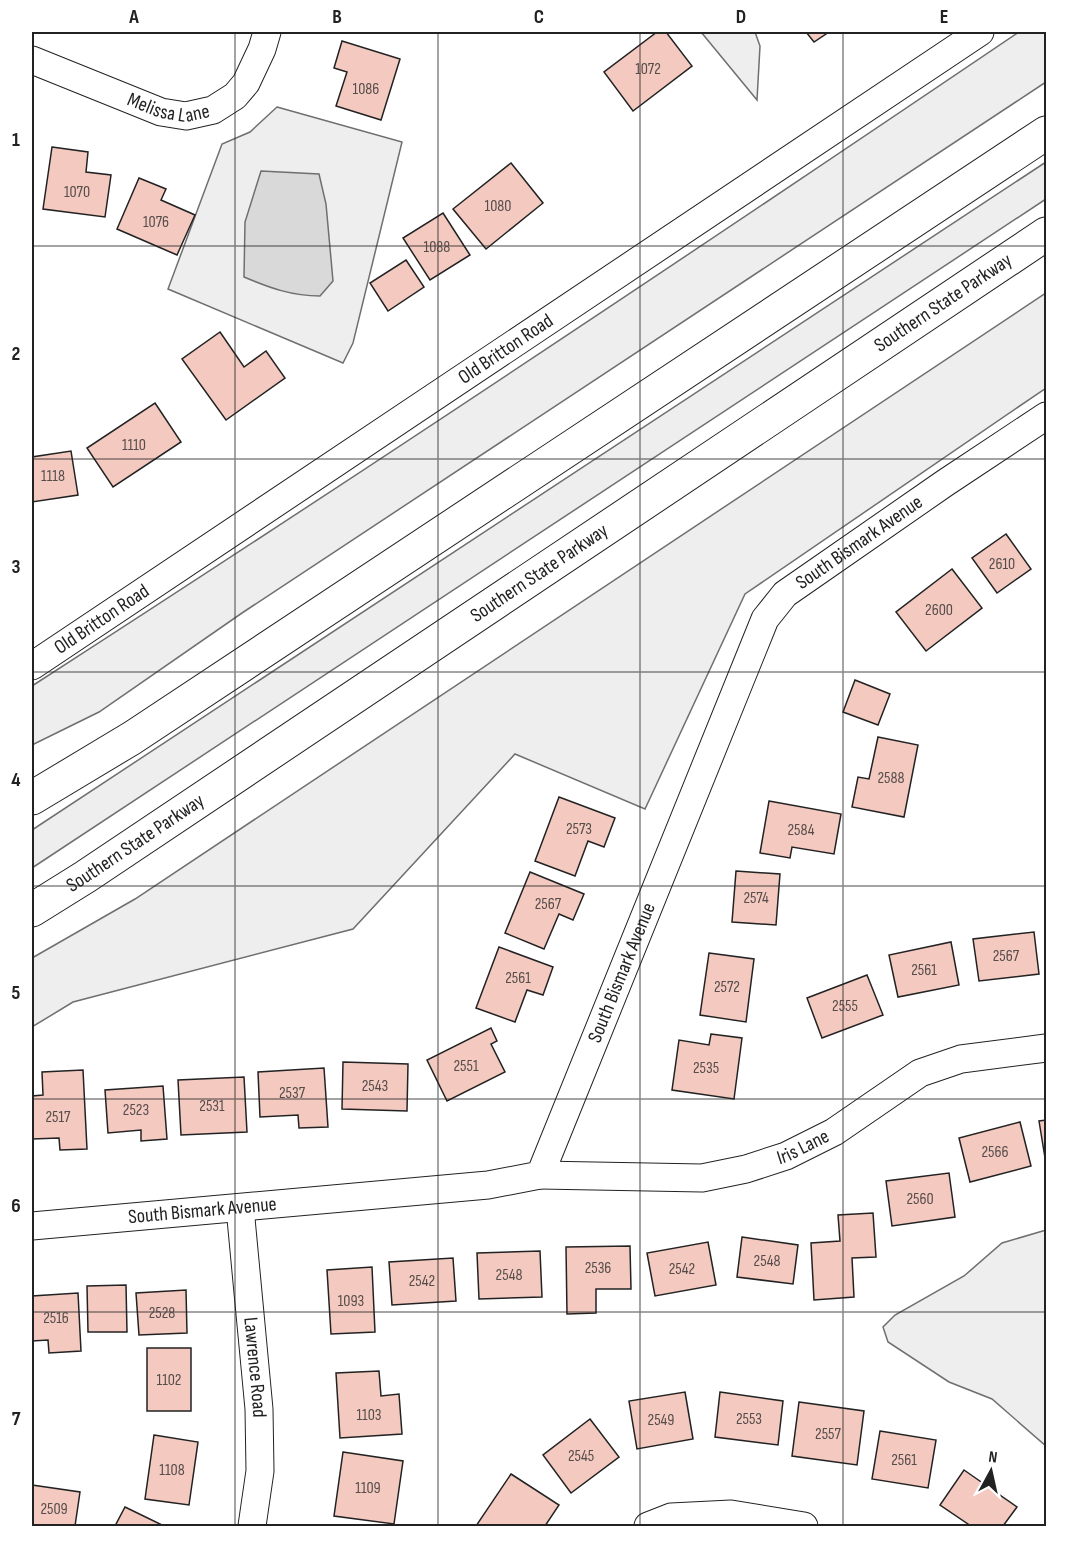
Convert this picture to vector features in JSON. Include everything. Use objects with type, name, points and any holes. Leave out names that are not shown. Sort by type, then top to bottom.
[{"type":"highway","points":[[32,798],[132,738],[1047,133]]},
{"type":"highway","name":"Southern State Parkway","points":[[32,910],[85,877],[1047,234]]},
{"type":"street","name":"Melissa Lane","points":[[32,60],[161,112],[186,116],[213,110],[235,96],[246,83],[262,49],[267,32]]},
{"type":"street","name":"Old Britton Road","points":[[32,666],[980,32]]},
{"type":"street","name":"South Bismark Avenue","points":[[32,1226],[488,1185],[540,1175],[765,618],[785,594],[945,483],[1047,416]]},
{"type":"street","name":"Iris Lane","points":[[540,1175],[702,1178],[747,1169],[786,1156],[834,1132],[920,1073],[961,1059],[1047,1048]]},
{"type":"street","name":"Lawrence Road","points":[[240,1208],[260,1409],[260,1471],[252,1527]]},
{"type":"street","points":[[648,1527],[671,1517],[731,1514],[804,1527]]},
{"type":"shaded area","points":[[701,32],[755,32],[760,46],[757,100]]},
{"type":"shaded area","points":[[1019,32],[1046,32],[1046,82],[242,613],[99,712],[32,745],[32,686],[527,362]]},
{"type":"shaded area","points":[[277,107],[402,142],[353,343],[343,363],[168,289],[222,144],[250,132]]},
{"type":"shaded area","points":[[1046,162],[1046,199],[32,868],[32,830]]},
{"type":"shaded area","points":[[261,171],[319,174],[326,204],[333,281],[320,296],[281,291],[244,277],[245,222]]},
{"type":"shaded area","points":[[1046,293],[1046,388],[745,594],[645,809],[515,754],[353,929],[73,1002],[32,1027],[32,958],[135,899]]},
{"type":"shaded area","points":[[1046,1230],[1046,1446],[992,1399],[949,1382],[888,1342],[883,1327],[895,1315],[964,1276],[1002,1243]]},
{"type":"building","points":[[657,32],[666,32],[692,66],[633,111],[604,72]]},
{"type":"building","points":[[806,32],[829,32],[814,42]]},
{"type":"building","points":[[342,41],[400,59],[381,120],[336,106],[347,72],[334,68]]},
{"type":"building","points":[[52,147],[88,152],[86,172],[111,175],[105,217],[43,209]]},
{"type":"building","points":[[511,163],[543,203],[486,249],[453,209]]},
{"type":"building","points":[[139,178],[166,189],[161,200],[195,215],[177,255],[117,229]]},
{"type":"building","points":[[443,213],[470,255],[430,280],[403,238]]},
{"type":"building","points":[[406,260],[424,287],[388,311],[370,283]]},
{"type":"building","points":[[220,332],[244,367],[266,351],[285,378],[226,420],[182,359]]},
{"type":"building","points":[[155,403],[181,442],[113,487],[87,448]]},
{"type":"building","points":[[71,451],[78,495],[32,502],[32,457]]},
{"type":"building","points":[[1006,534],[1031,569],[997,593],[972,558]]},
{"type":"building","points":[[952,569],[982,608],[926,651],[896,612]]},
{"type":"building","points":[[855,680],[890,694],[878,725],[843,712]]},
{"type":"building","points":[[878,737],[918,745],[904,817],[852,807],[858,777],[869,779]]},
{"type":"building","points":[[559,797],[615,818],[604,847],[588,841],[575,876],[535,861]]},
{"type":"building","points":[[769,801],[841,814],[834,854],[792,847],[790,858],[760,853]]},
{"type":"building","points":[[736,871],[780,874],[776,925],[732,922]]},
{"type":"building","points":[[530,872],[584,894],[573,920],[559,914],[544,949],[505,933]]},
{"type":"building","points":[[1034,932],[1039,974],[979,981],[973,939]]},
{"type":"building","points":[[951,942],[959,985],[898,997],[889,955]]},
{"type":"building","points":[[499,947],[553,967],[543,995],[527,990],[515,1022],[476,1008]]},
{"type":"building","points":[[709,953],[754,959],[746,1022],[700,1015]]},
{"type":"building","points":[[867,975],[883,1015],[822,1038],[807,998]]},
{"type":"building","points":[[491,1028],[497,1041],[491,1044],[505,1072],[447,1101],[427,1060]]},
{"type":"building","points":[[711,1034],[742,1038],[734,1099],[672,1090],[679,1040],[709,1045]]},
{"type":"building","points":[[343,1062],[408,1064],[407,1111],[342,1109]]},
{"type":"building","points":[[324,1068],[328,1127],[299,1128],[298,1115],[260,1117],[258,1072]]},
{"type":"building","points":[[83,1070],[87,1149],[60,1150],[59,1138],[32,1139],[32,1096],[43,1095],[42,1072]]},
{"type":"building","points":[[244,1077],[247,1132],[181,1135],[178,1080]]},
{"type":"building","points":[[163,1086],[167,1139],[141,1141],[141,1130],[108,1133],[105,1090]]},
{"type":"building","points":[[1046,1120],[1046,1164],[1039,1121]]},
{"type":"building","points":[[1020,1122],[1031,1166],[970,1182],[959,1138]]},
{"type":"building","points":[[949,1173],[955,1217],[892,1226],[886,1181]]},
{"type":"building","points":[[873,1213],[876,1257],[852,1258],[854,1297],[814,1300],[811,1243],[840,1241],[838,1215]]},
{"type":"building","points":[[742,1237],[798,1245],[793,1284],[737,1277]]},
{"type":"building","points":[[708,1242],[716,1285],[655,1296],[647,1253]]},
{"type":"building","points":[[630,1246],[631,1289],[596,1289],[596,1313],[567,1314],[566,1247]]},
{"type":"building","points":[[540,1251],[542,1297],[479,1299],[477,1253]]},
{"type":"building","points":[[453,1258],[456,1301],[392,1305],[389,1262]]},
{"type":"building","points":[[372,1267],[375,1332],[331,1334],[327,1270]]},
{"type":"building","points":[[126,1285],[127,1332],[88,1332],[87,1286]]},
{"type":"building","points":[[186,1290],[187,1333],[139,1335],[136,1293]]},
{"type":"building","points":[[78,1293],[81,1351],[49,1353],[48,1340],[32,1341],[32,1296]]},
{"type":"building","points":[[147,1348],[191,1348],[191,1411],[147,1411]]},
{"type":"building","points":[[379,1371],[381,1396],[399,1394],[402,1434],[340,1438],[336,1373]]},
{"type":"building","points":[[685,1392],[693,1439],[637,1449],[629,1401]]},
{"type":"building","points":[[720,1392],[783,1401],[778,1445],[715,1437]]},
{"type":"building","points":[[799,1402],[864,1411],[857,1465],[792,1456]]},
{"type":"building","points":[[590,1419],[619,1457],[571,1493],[543,1455]]},
{"type":"building","points":[[880,1431],[936,1440],[928,1488],[872,1479]]},
{"type":"building","points":[[154,1435],[198,1442],[189,1505],[145,1499]]},
{"type":"building","points":[[343,1452],[403,1461],[394,1524],[334,1516]]},
{"type":"building","points":[[964,1470],[1017,1507],[1003,1526],[971,1526],[940,1505]]},
{"type":"building","points":[[511,1474],[559,1505],[545,1526],[476,1526]]},
{"type":"building","points":[[32,1485],[80,1492],[75,1526],[32,1526]]},
{"type":"building","points":[[125,1507],[164,1526],[115,1526]]}]
